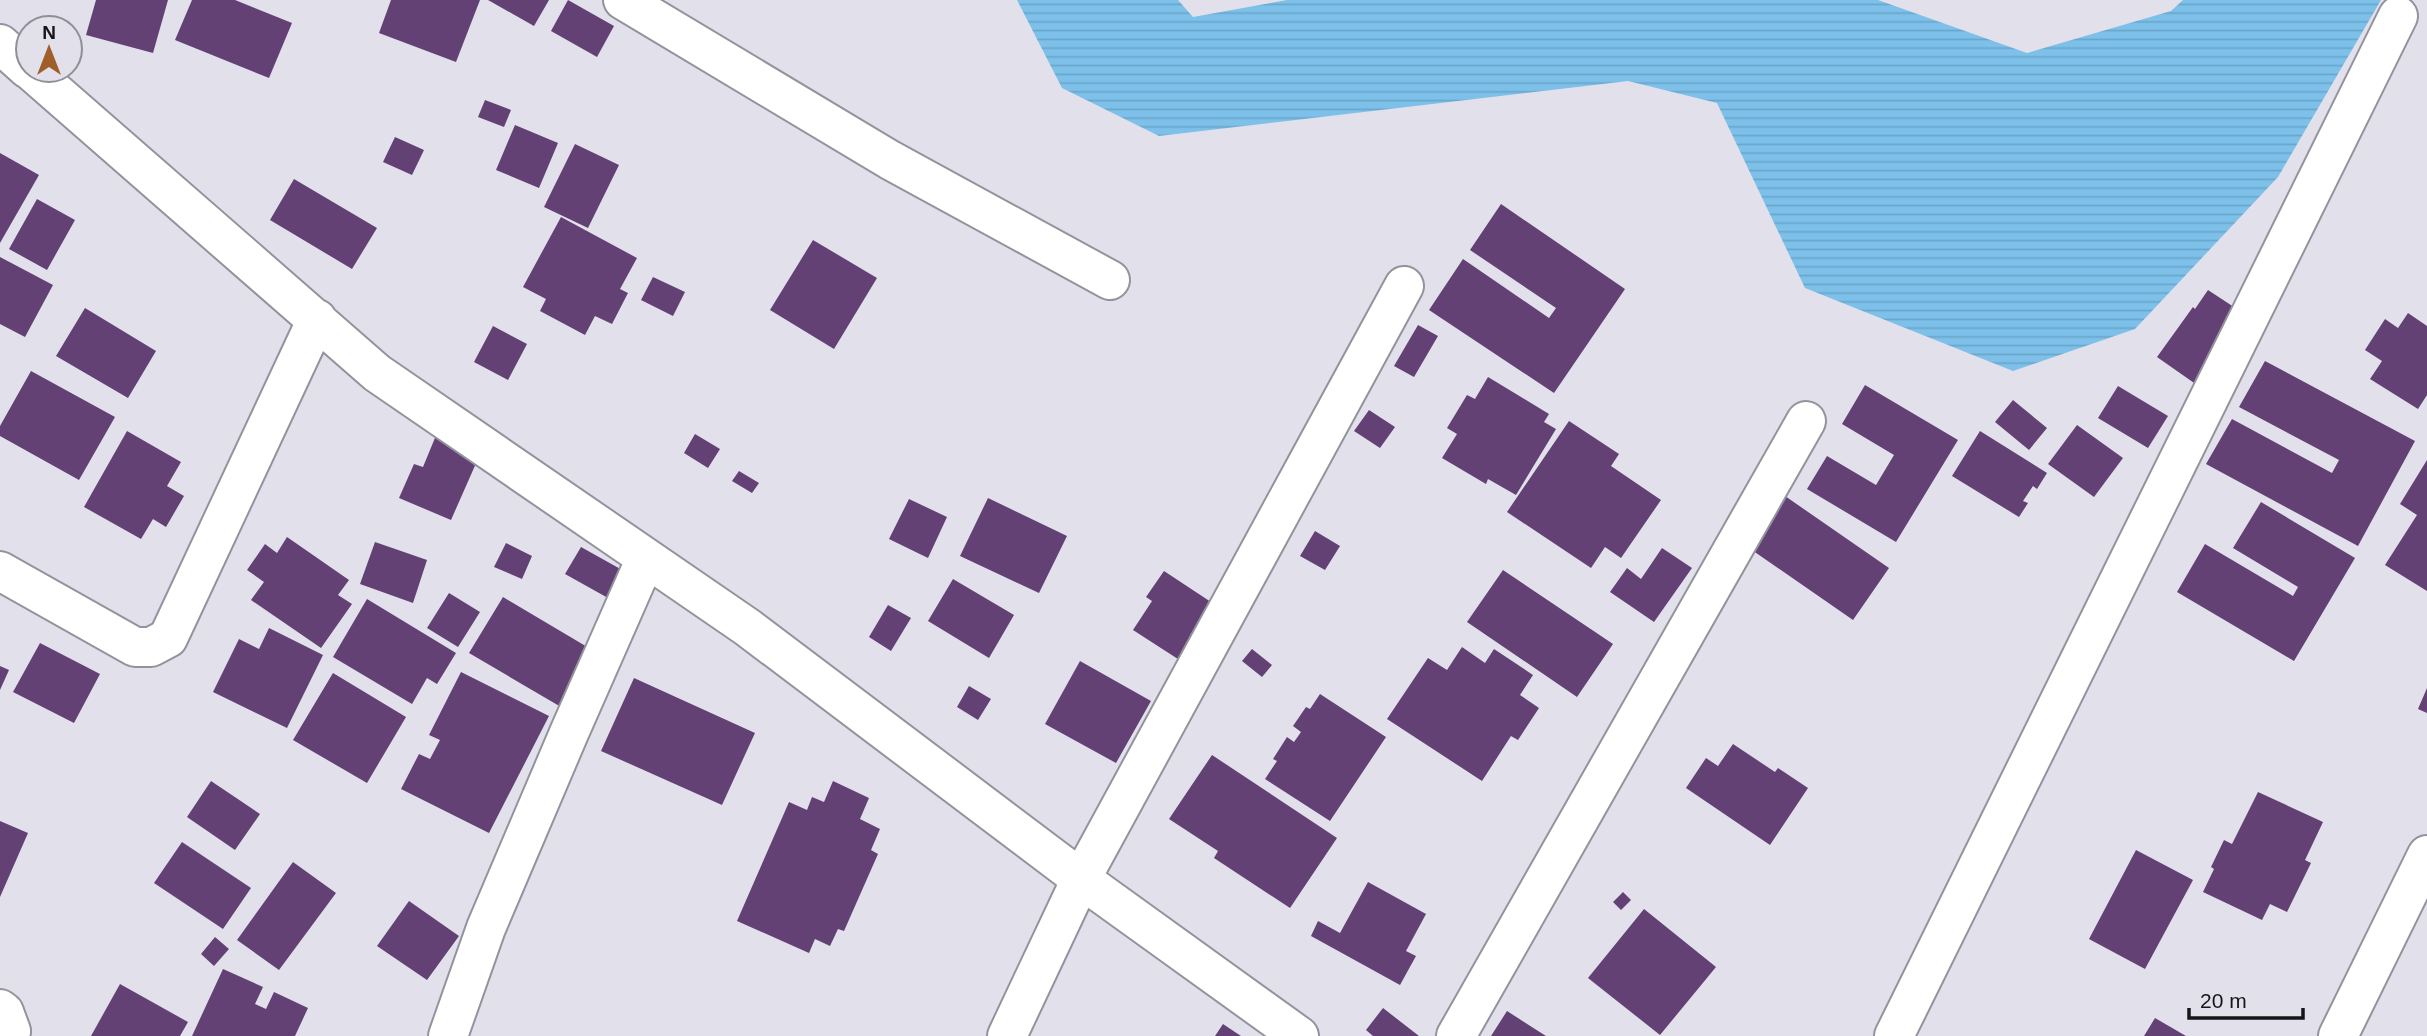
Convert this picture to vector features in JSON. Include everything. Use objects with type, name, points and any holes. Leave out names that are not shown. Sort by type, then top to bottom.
[{"type":"street","points":[[623,0],[890,160],[1111,280]]},
{"type":"street","points":[[1894,1036],[2398,16]]},
{"type":"street","points":[[0,44],[14,56]]},
{"type":"street","points":[[46,84],[377,373],[747,627],[1081,879],[1299,1036]]},
{"type":"street","points":[[1007,1036],[1081,879],[1404,286]]},
{"type":"street","points":[[0,571],[135,647],[151,647],[168,638],[317,319]]},
{"type":"street","points":[[1456,1036],[1806,421]]},
{"type":"street","points":[[448,1036],[486,928],[646,558]]},
{"type":"street","points":[[2338,1036],[2427,855]]},
{"type":"street","points":[[0,1009],[4,1012],[11,1031],[8,1036]]},
{"type":"water","points":[[1017,0],[1178,0],[1193,17],[1287,0],[1878,0],[2027,53],[2171,11],[2183,0],[2381,0],[2278,177],[2135,329],[2013,371],[1805,288],[1717,103],[1628,81],[1159,136],[1062,88]]},
{"type":"building","points":[[96,0],[168,0],[153,53],[86,35]]},
{"type":"building","points":[[192,0],[235,0],[292,23],[269,78],[175,40]]},
{"type":"building","points":[[391,0],[480,0],[456,62],[379,33]]},
{"type":"building","points":[[488,0],[549,0],[534,26]]},
{"type":"building","points":[[568,0],[614,26],[597,57],[551,31]]},
{"type":"building","points":[[485,100],[511,110],[504,127],[478,117]]},
{"type":"building","points":[[515,125],[558,143],[539,188],[496,170]]},
{"type":"building","points":[[395,137],[424,150],[412,175],[383,162]]},
{"type":"building","points":[[575,144],[619,165],[588,228],[544,207]]},
{"type":"building","points":[[0,153],[39,175],[0,243]]},
{"type":"building","points":[[294,179],[377,228],[352,269],[270,220]]},
{"type":"building","points":[[37,199],[75,220],[47,270],[9,249]]},
{"type":"building","points":[[1501,204],[1625,289],[1554,393],[1429,310],[1463,259],[1549,318],[1556,308],[1470,250]]},
{"type":"building","points":[[561,217],[637,258],[620,289],[628,293],[612,324],[595,316],[585,335],[540,311],[546,299],[523,287]]},
{"type":"building","points":[[813,240],[877,278],[834,349],[770,310]]},
{"type":"building","points":[[0,257],[53,285],[25,337],[0,324]]},
{"type":"building","points":[[653,277],[685,292],[673,316],[641,300]]},
{"type":"building","points":[[2208,290],[2246,315],[2197,385],[2157,357]]},
{"type":"building","points":[[85,308],[156,351],[128,398],[56,356]]},
{"type":"building","points":[[2408,313],[2427,326],[2427,395],[2418,409],[2370,379],[2382,361],[2365,350],[2385,319],[2398,328]]},
{"type":"building","points":[[1418,325],[1438,336],[1414,377],[1394,366]]},
{"type":"building","points":[[493,326],[527,344],[508,380],[474,362]]},
{"type":"building","points":[[2265,361],[2415,441],[2358,546],[2206,464],[2232,419],[2332,473],[2339,460],[2239,407]]},
{"type":"building","points":[[31,371],[115,417],[79,480],[0,436],[0,426]]},
{"type":"building","points":[[1488,377],[1549,414],[1544,422],[1556,429],[1516,495],[1488,479],[1486,484],[1442,458],[1457,434],[1447,428],[1467,395],[1475,399]]},
{"type":"building","points":[[1865,385],[1958,440],[1896,542],[1807,489],[1827,456],[1876,485],[1894,455],[1842,424]]},
{"type":"building","points":[[2118,386],[2168,416],[2148,448],[2098,418]]},
{"type":"building","points":[[2013,400],[2047,428],[2029,450],[1995,422]]},
{"type":"building","points":[[1369,410],[1395,427],[1380,448],[1354,431]]},
{"type":"building","points":[[1569,421],[1619,454],[1611,466],[1661,500],[1621,558],[1605,547],[1591,568],[1507,512]]},
{"type":"building","points":[[2077,425],[2123,458],[2094,497],[2048,464]]},
{"type":"building","points":[[127,431],[181,462],[167,486],[184,496],[166,527],[153,519],[141,539],[84,507]]},
{"type":"building","points":[[1980,431],[2047,473],[2037,489],[2033,486],[2023,501],[2028,503],[2019,517],[1952,476]]},
{"type":"building","points":[[437,433],[481,452],[451,520],[399,498],[414,464],[423,467]]},
{"type":"building","points":[[695,434],[720,449],[708,468],[684,453]]},
{"type":"building","points":[[2427,460],[2427,591],[2385,565],[2417,515],[2400,504]]},
{"type":"building","points":[[739,471],[759,483],[752,493],[732,481]]},
{"type":"building","points":[[1785,496],[1889,568],[1853,620],[1749,548]]},
{"type":"building","points":[[988,498],[1067,536],[1039,593],[960,556]]},
{"type":"building","points":[[909,499],[947,517],[928,558],[889,539]]},
{"type":"building","points":[[2261,502],[2355,558],[2294,661],[2177,592],[2205,544],[2293,596],[2298,587],[2233,548]]},
{"type":"building","points":[[1315,531],[1340,546],[1325,570],[1300,556]]},
{"type":"building","points":[[287,537],[349,580],[338,595],[352,604],[321,648],[251,600],[264,582],[247,570],[265,544],[277,553]]},
{"type":"building","points":[[375,542],[427,560],[413,603],[360,584]]},
{"type":"building","points":[[506,543],[532,556],[522,579],[494,567]]},
{"type":"building","points":[[581,547],[624,571],[608,598],[565,574]]},
{"type":"building","points":[[1662,548],[1692,568],[1654,622],[1610,592],[1627,568],[1641,579]]},
{"type":"building","points":[[1503,570],[1613,644],[1577,697],[1467,622]]},
{"type":"building","points":[[1164,571],[1217,606],[1181,661],[1133,630],[1152,601],[1146,597]]},
{"type":"building","points":[[953,579],[1014,615],[989,658],[928,621]]},
{"type":"building","points":[[449,593],[480,612],[458,647],[427,628]]},
{"type":"building","points":[[503,597],[594,651],[561,707],[469,653]]},
{"type":"building","points":[[367,599],[456,653],[437,684],[427,678],[412,704],[333,657]]},
{"type":"building","points":[[888,605],[911,618],[891,651],[869,637]]},
{"type":"building","points":[[269,628],[323,655],[287,728],[213,692],[239,639],[259,649]]},
{"type":"building","points":[[40,643],[100,674],[74,723],[13,692]]},
{"type":"building","points":[[1462,647],[1485,663],[1494,649],[1533,675],[1520,695],[1539,708],[1518,740],[1511,736],[1482,781],[1387,719],[1428,658],[1447,670]]},
{"type":"building","points":[[1252,649],[1272,665],[1262,677],[1242,661]]},
{"type":"building","points":[[1080,661],[1151,701],[1116,763],[1045,724]]},
{"type":"building","points":[[0,666],[9,670],[0,690]]},
{"type":"building","points":[[461,672],[549,716],[489,833],[401,789],[419,754],[430,759],[440,740],[429,735]]},
{"type":"building","points":[[333,673],[406,717],[367,783],[293,740]]},
{"type":"building","points":[[634,678],[755,733],[722,805],[601,751]]},
{"type":"building","points":[[969,686],[991,699],[978,720],[957,707]]},
{"type":"building","points":[[2427,688],[2427,713],[2418,709]]},
{"type":"building","points":[[1320,694],[1386,737],[1330,821],[1265,779],[1277,761],[1273,759],[1287,737],[1294,742],[1301,732],[1293,726],[1306,707],[1310,709]]},
{"type":"building","points":[[1733,744],[1775,772],[1778,768],[1808,788],[1770,845],[1686,788],[1706,758],[1718,766]]},
{"type":"building","points":[[1212,755],[1337,838],[1290,908],[1214,858],[1218,851],[1169,819]]},
{"type":"building","points":[[211,781],[260,814],[235,850],[187,817]]},
{"type":"building","points":[[833,781],[869,798],[860,819],[880,829],[871,850],[878,854],[844,931],[838,929],[830,946],[815,939],[809,953],[737,921],[789,802],[807,810],[812,797],[824,802]]},
{"type":"building","points":[[2258,792],[2323,822],[2305,860],[2311,863],[2287,912],[2270,904],[2262,920],[2203,892],[2224,840],[2232,844]]},
{"type":"building","points":[[0,821],[28,833],[0,897]]},
{"type":"building","points":[[182,842],[251,888],[223,929],[154,883]]},
{"type":"building","points":[[2136,850],[2193,880],[2145,969],[2089,939]]},
{"type":"building","points":[[293,862],[336,893],[279,970],[237,940]]},
{"type":"building","points":[[1368,882],[1426,914],[1406,951],[1416,956],[1400,985],[1311,936],[1318,921],[1340,933]]},
{"type":"building","points":[[1623,892],[1631,900],[1621,910],[1613,902]]},
{"type":"building","points":[[409,901],[459,936],[427,980],[377,946]]},
{"type":"building","points":[[1644,909],[1716,967],[1660,1035],[1588,978]]},
{"type":"building","points":[[215,937],[229,949],[214,966],[201,954]]},
{"type":"building","points":[[223,969],[263,987],[255,1004],[266,1009],[274,992],[308,1008],[295,1036],[192,1036]]},
{"type":"building","points":[[120,984],[188,1022],[180,1036],[91,1036]]},
{"type":"building","points":[[1383,1008],[1419,1036],[1373,1036],[1366,1030]]},
{"type":"building","points":[[1507,1011],[1546,1036],[1491,1036]]},
{"type":"building","points":[[2155,1018],[2186,1036],[2144,1036]]},
{"type":"building","points":[[1223,1024],[1241,1036],[1215,1036]]}]
